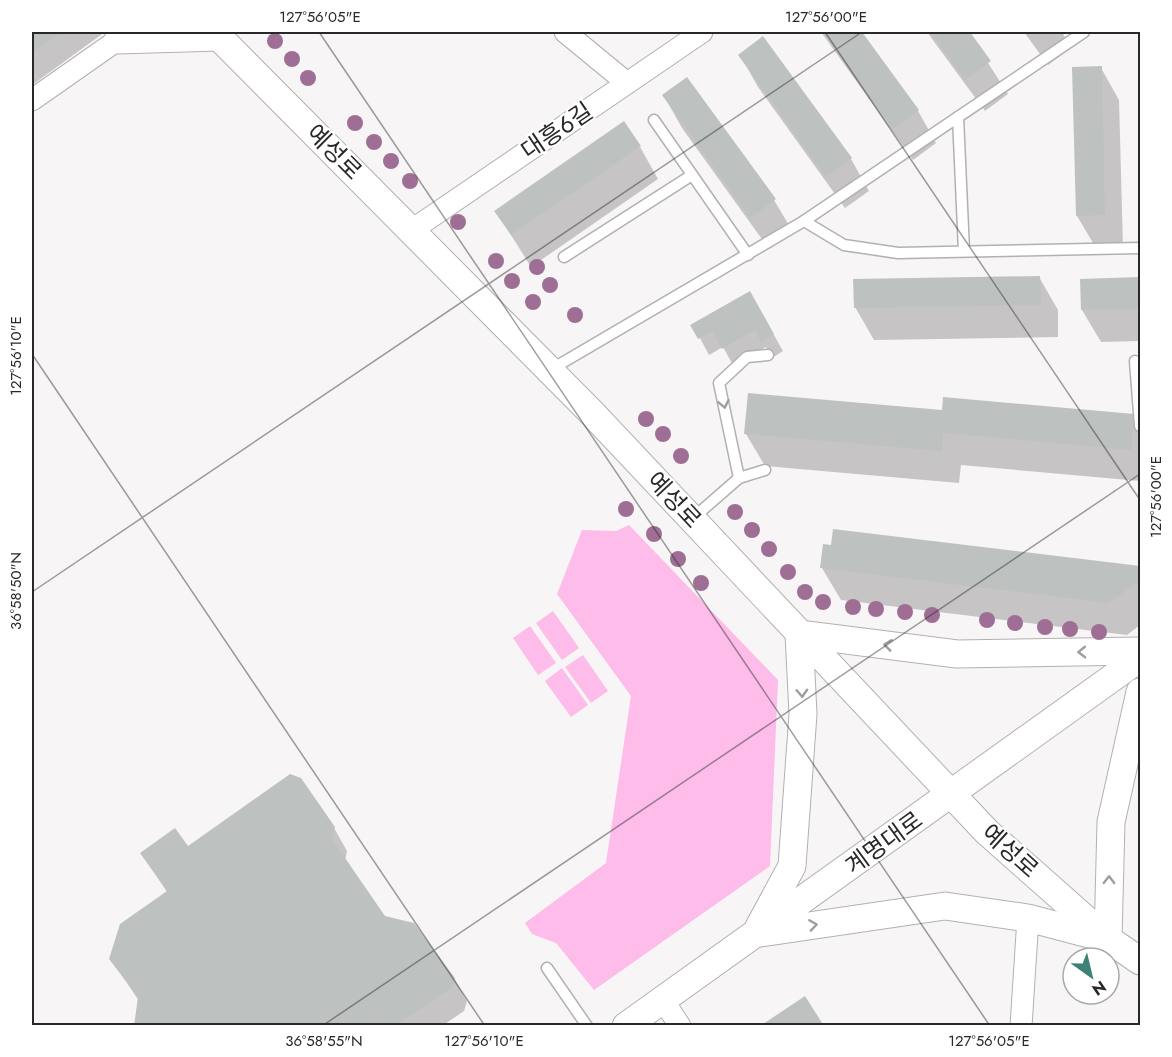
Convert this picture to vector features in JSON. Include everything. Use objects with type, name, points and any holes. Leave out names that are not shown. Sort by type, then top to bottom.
[{"type":"street","points":[[565,32],[627,83]]},
{"type":"street","name":"대흥6길","points":[[412,230],[702,32]]},
{"type":"street","points":[[32,100],[123,36],[217,34]]},
{"type":"street","name":"예성로","points":[[217,34],[550,370],[987,832],[1108,939],[1140,961]]},
{"type":"street","points":[[755,933],[792,866],[803,714],[799,634],[957,654],[1140,651]]},
{"type":"street","name":"계명대로","points":[[626,1026],[1140,658]]},
{"type":"street","points":[[755,933],[945,906],[1028,918],[1108,939],[1111,822],[1140,692]]},
{"type":"street","points":[[1021,1026],[1028,918]]},
{"type":"street","points":[[663,1000],[680,1026]]},
{"type":"lane","points":[[550,370],[804,221],[1084,32]]},
{"type":"lane","points":[[958,117],[964,251]]},
{"type":"lane","points":[[654,120],[747,255]]},
{"type":"lane","points":[[564,257],[692,175]]},
{"type":"lane","points":[[804,221],[844,245],[898,253],[1140,248]]},
{"type":"lane","points":[[739,478],[719,383],[747,357],[768,355]]},
{"type":"lane","points":[[1135,361],[1140,426]]},
{"type":"lane","points":[[692,519],[739,478],[765,470]]},
{"type":"lane","points":[[546,968],[586,1026]]},
{"type":"shaded area","points":[[629,525],[778,680],[770,866],[594,990],[556,943],[532,934],[525,923],[606,863],[631,696],[557,594],[582,530],[616,531]]},
{"type":"shaded area","points":[[553,611],[579,648],[562,660],[536,623]]},
{"type":"shaded area","points":[[530,626],[556,663],[538,675],[513,638]]},
{"type":"shaded area","points":[[583,655],[608,691],[591,703],[565,667]]},
{"type":"shaded area","points":[[562,668],[588,705],[571,717],[545,681]]},
{"type":"building","points":[[32,32],[62,32],[32,53]]},
{"type":"building","points":[[823,32],[862,32],[919,110],[893,129]]},
{"type":"building","points":[[930,32],[970,32],[991,61],[965,80]]},
{"type":"building","points":[[763,36],[852,158],[826,177],[738,55]]},
{"type":"building","points":[[1102,66],[1105,215],[1076,216],[1072,67]]},
{"type":"building","points":[[687,77],[776,199],[750,218],[662,95]]},
{"type":"building","points":[[624,121],[641,146],[511,235],[494,211]]},
{"type":"building","points":[[1040,276],[1041,305],[854,308],[853,279]]},
{"type":"building","points":[[1140,277],[1140,309],[1081,310],[1080,279]]},
{"type":"building","points":[[750,291],[774,334],[761,342],[755,330],[722,349],[712,331],[698,339],[690,325]]},
{"type":"building","points":[[748,393],[942,410],[943,397],[1134,414],[1131,450],[943,433],[942,451],[744,434]]},
{"type":"building","points":[[833,529],[1140,566],[1140,581],[1108,603],[820,568],[823,544],[831,545]]},
{"type":"building","points":[[290,774],[301,778],[335,827],[332,839],[385,916],[414,923],[455,978],[451,988],[395,1026],[374,1022],[369,1026],[134,1026],[138,997],[109,959],[120,924],[167,891],[140,853],[175,828],[188,846]]},
{"type":"building","points":[[805,996],[824,1026],[760,1026]]}]
